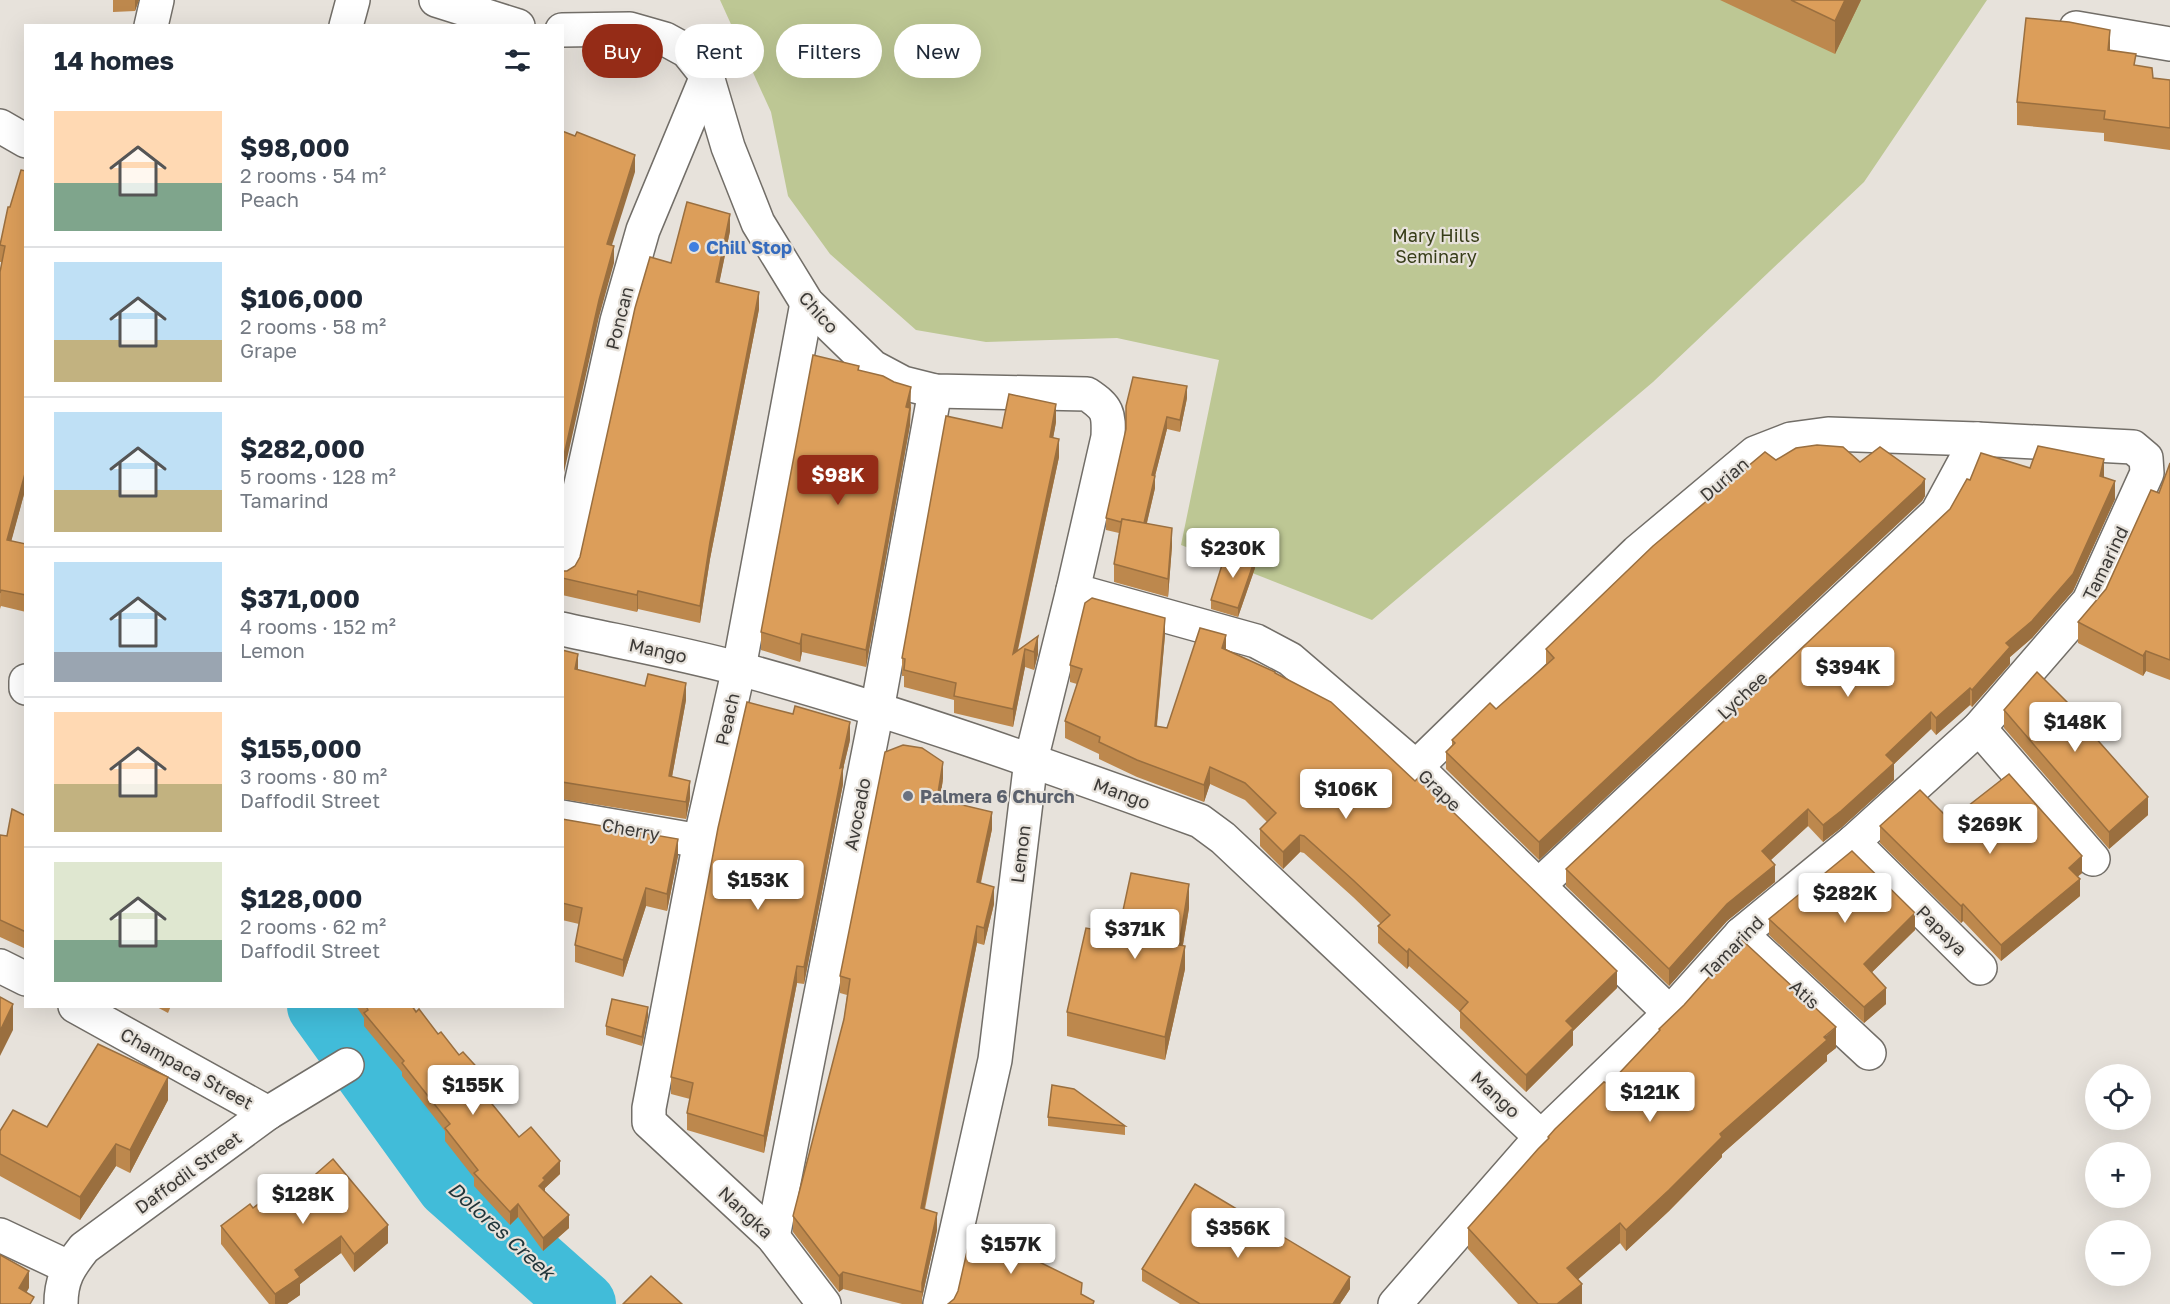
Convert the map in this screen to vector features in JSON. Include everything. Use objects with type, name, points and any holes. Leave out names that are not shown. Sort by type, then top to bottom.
[{"type":"street","points":[[151,24],[157,0]]},
{"type":"street","points":[[347,24],[353,0]]},
{"type":"street","points":[[436,0],[512,24]]},
{"type":"street","points":[[2076,28],[2170,44]]},
{"type":"street","name":"Chico","points":[[564,30],[630,29],[665,39],[675,44]]},
{"type":"street","name":"Poncan","points":[[564,561],[617,321],[643,230],[706,78]]},
{"type":"street","name":"Chico","points":[[708,78],[728,147],[758,223],[807,303],[873,367],[903,383],[935,391],[1073,393]]},
{"type":"street","points":[[0,126],[24,140]]},
{"type":"street","name":"Peach","points":[[657,1130],[649,1122],[649,1108],[700,841],[739,668],[807,303]]},
{"type":"street","name":"Avocado","points":[[773,1237],[877,710],[935,391]]},
{"type":"street","name":"Lemon","points":[[940,1304],[995,1060],[1031,760],[1108,437],[1109,417],[1102,404],[1088,394],[1073,393]]},
{"type":"street","name":"Durian","points":[[1416,767],[1637,552],[1755,453],[1791,439],[1828,434],[2133,447]]},
{"type":"street","name":"Lychee","points":[[1538,886],[1937,513],[1977,439]]},
{"type":"street","name":"Tamarind","points":[[1395,1304],[1541,1137],[1670,1013],[1741,934],[1853,842],[1978,728],[2089,601],[2147,473],[2145,458],[2133,447]]},
{"type":"street","name":"Grape","points":[[1073,590],[1256,641],[1290,658],[1416,767],[1670,1013]]},
{"type":"street","name":"Mango","points":[[564,629],[739,668],[1031,760],[1200,821],[1223,838],[1541,1137]]},
{"type":"street","points":[[1978,728],[2093,860]]},
{"type":"street","name":"Cherry","points":[[564,817],[700,841]]},
{"type":"street","name":"Papaya","points":[[1853,842],[1980,968]]},
{"type":"street","name":"Atis","points":[[1741,934],[1869,1053]]},
{"type":"street","points":[[0,966],[24,979]]},
{"type":"street","name":"Champaca Street","points":[[79,1008],[268,1113]]},
{"type":"street","name":"Daffodil Street","points":[[61,1304],[61,1290],[68,1268],[84,1248],[268,1113],[346,1065]]},
{"type":"street","name":"Nangka","points":[[657,1130],[773,1237],[824,1304]]},
{"type":"street","points":[[0,1234],[68,1268]]},
{"type":"green space","name":"Mary Hills Seminary","points":[[720,0],[1987,0],[1864,182],[1653,382],[1372,620],[1181,545],[1219,360],[1117,338],[986,342],[916,330],[830,254],[788,196],[771,112],[756,78],[764,78],[764,24],[731,24]]},
{"type":"building","points":[[1791,0],[1845,0],[1835,21]]},
{"type":"building","points":[[2026,18],[2069,22],[2110,30],[2108,50],[2136,54],[2134,65],[2152,68],[2153,78],[2170,80],[2170,128],[2104,119],[2105,111],[2017,102]]},
{"type":"building","points":[[564,132],[575,136],[577,132],[635,155],[607,244],[614,246],[599,300],[564,455]]},
{"type":"building","points":[[21,170],[24,171],[24,477],[7,540],[24,544],[24,595],[1,590],[0,593],[0,272],[5,246],[0,245],[8,207],[10,207]]},
{"type":"building","points":[[687,202],[730,214],[716,282],[759,292],[710,542],[700,606],[638,591],[637,595],[564,578],[564,571],[575,566],[580,557],[635,308],[650,257],[671,263]]},
{"type":"building","points":[[813,355],[859,366],[858,370],[883,376],[911,387],[906,407],[910,408],[866,650],[802,634],[800,644],[761,632]]},
{"type":"building","points":[[1133,377],[1187,386],[1180,420],[1167,417],[1152,475],[1155,476],[1144,523],[1122,519],[1121,522],[1106,518],[1126,429],[1126,406]]},
{"type":"building","points":[[1009,394],[1056,404],[1050,437],[1059,439],[1013,654],[1038,636],[1034,652],[1025,649],[1013,709],[954,696],[956,683],[904,670],[905,659],[902,658],[946,416],[1002,428]]},
{"type":"building","points":[[1817,445],[1843,447],[1860,462],[1880,447],[1925,479],[1539,842],[1446,752],[1455,743],[1452,740],[1490,703],[1496,709],[1554,658],[1546,649],[1653,546],[1765,452],[1776,460],[1796,448]]},
{"type":"building","points":[[2038,446],[2104,459],[2100,476],[2115,481],[2073,574],[2032,621],[2006,643],[2010,647],[1972,690],[1970,688],[1936,718],[1931,712],[1886,755],[1894,763],[1841,811],[1823,825],[1808,809],[1762,851],[1775,865],[1727,904],[1669,969],[1566,869],[1950,509],[1967,479],[1970,480],[1981,453],[2030,468]]},
{"type":"building","points":[[2170,463],[2170,660],[2146,651],[2143,656],[2078,622],[2106,589],[2151,490],[2159,493]]},
{"type":"building","points":[[1122,519],[1172,528],[1168,579],[1114,564]]},
{"type":"building","points":[[1227,549],[1255,559],[1238,608],[1211,600]]},
{"type":"building","points":[[1092,598],[1165,618],[1155,726],[1167,728],[1200,628],[1226,635],[1222,648],[1275,672],[1331,702],[1415,781],[1418,778],[1617,971],[1566,1021],[1573,1028],[1526,1075],[1460,1011],[1468,1002],[1409,949],[1407,952],[1378,926],[1390,915],[1353,880],[1304,836],[1300,835],[1283,852],[1260,829],[1276,813],[1245,783],[1210,767],[1204,785],[1137,760],[1099,742],[1100,737],[1065,721],[1082,669],[1070,665],[1085,603]]},
{"type":"building","points":[[564,650],[578,654],[575,669],[645,686],[648,674],[686,683],[669,776],[690,781],[686,802],[564,782]]},
{"type":"building","points":[[2037,672],[2072,707],[2070,709],[2148,797],[2109,832],[2004,710]]},
{"type":"building","points":[[747,702],[793,714],[795,706],[850,722],[804,967],[797,966],[764,1136],[687,1113],[693,1083],[671,1077],[718,828]]},
{"type":"building","points":[[903,745],[922,748],[943,762],[937,799],[992,812],[977,882],[994,887],[984,928],[977,926],[921,1208],[937,1213],[922,1292],[843,1272],[839,1276],[793,1216],[844,1019],[850,979],[840,976],[885,752]]},
{"type":"building","points":[[2009,774],[2082,856],[2069,868],[2080,879],[2001,945],[1963,904],[1961,906],[1880,826],[1920,790],[1950,820]]},
{"type":"building","points":[[12,809],[24,815],[24,931],[0,920],[0,835],[7,836]]},
{"type":"building","points":[[564,819],[678,839],[667,894],[646,888],[623,960],[575,945],[582,908],[564,904]]},
{"type":"building","points":[[1852,851],[1915,913],[1864,964],[1886,988],[1864,1007],[1769,919]]},
{"type":"building","points":[[1131,873],[1189,884],[1179,945],[1185,946],[1165,1037],[1067,1012],[1086,928],[1118,934]]},
{"type":"building","points":[[1742,940],[1836,1027],[1824,1037],[1827,1040],[1720,1134],[1722,1137],[1626,1230],[1620,1223],[1567,1268],[1582,1284],[1557,1304],[1538,1304],[1468,1228],[1555,1129],[1604,1082],[1609,1084]]},
{"type":"building","points":[[0,997],[13,1004],[0,1031]]},
{"type":"building","points":[[612,999],[648,1007],[642,1037],[606,1026]]},
{"type":"building","points":[[367,1008],[413,1008],[416,1012],[419,1009],[438,1034],[441,1032],[459,1055],[463,1052],[483,1074],[474,1082],[519,1137],[531,1127],[560,1161],[543,1178],[545,1180],[539,1186],[569,1215],[543,1238],[518,1204],[510,1212],[474,1173],[478,1170],[445,1128],[450,1124],[402,1063],[404,1061],[364,1013],[368,1010]]},
{"type":"building","points":[[98,1044],[168,1077],[130,1150],[116,1144],[80,1197],[0,1154],[0,1131],[13,1110],[47,1127]]},
{"type":"building","points":[[1052,1085],[1074,1089],[1125,1126],[1048,1117]]},
{"type":"building","points":[[333,1159],[388,1225],[354,1254],[341,1236],[295,1270],[300,1277],[275,1294],[221,1226],[250,1204],[253,1208],[284,1185],[292,1195]]},
{"type":"building","points":[[1195,1184],[1350,1277],[1333,1304],[1200,1304],[1142,1269]]},
{"type":"building","points":[[973,1225],[1023,1240],[1021,1253],[1082,1283],[1081,1294],[1094,1301],[1093,1304],[948,1304],[958,1291]]},
{"type":"building","points":[[0,1255],[29,1271],[19,1288],[34,1297],[30,1304],[0,1304]]},
{"type":"building","points":[[651,1276],[682,1304],[623,1304]]},
{"type":"waterway","name":"Dolores Creek","points":[[321,1008],[449,1185],[583,1304]]},
{"type":"place","name":"Chill Stop","points":[[694,247]]},
{"type":"place","name":"Palmera 6 Church","points":[[908,796]]}]
